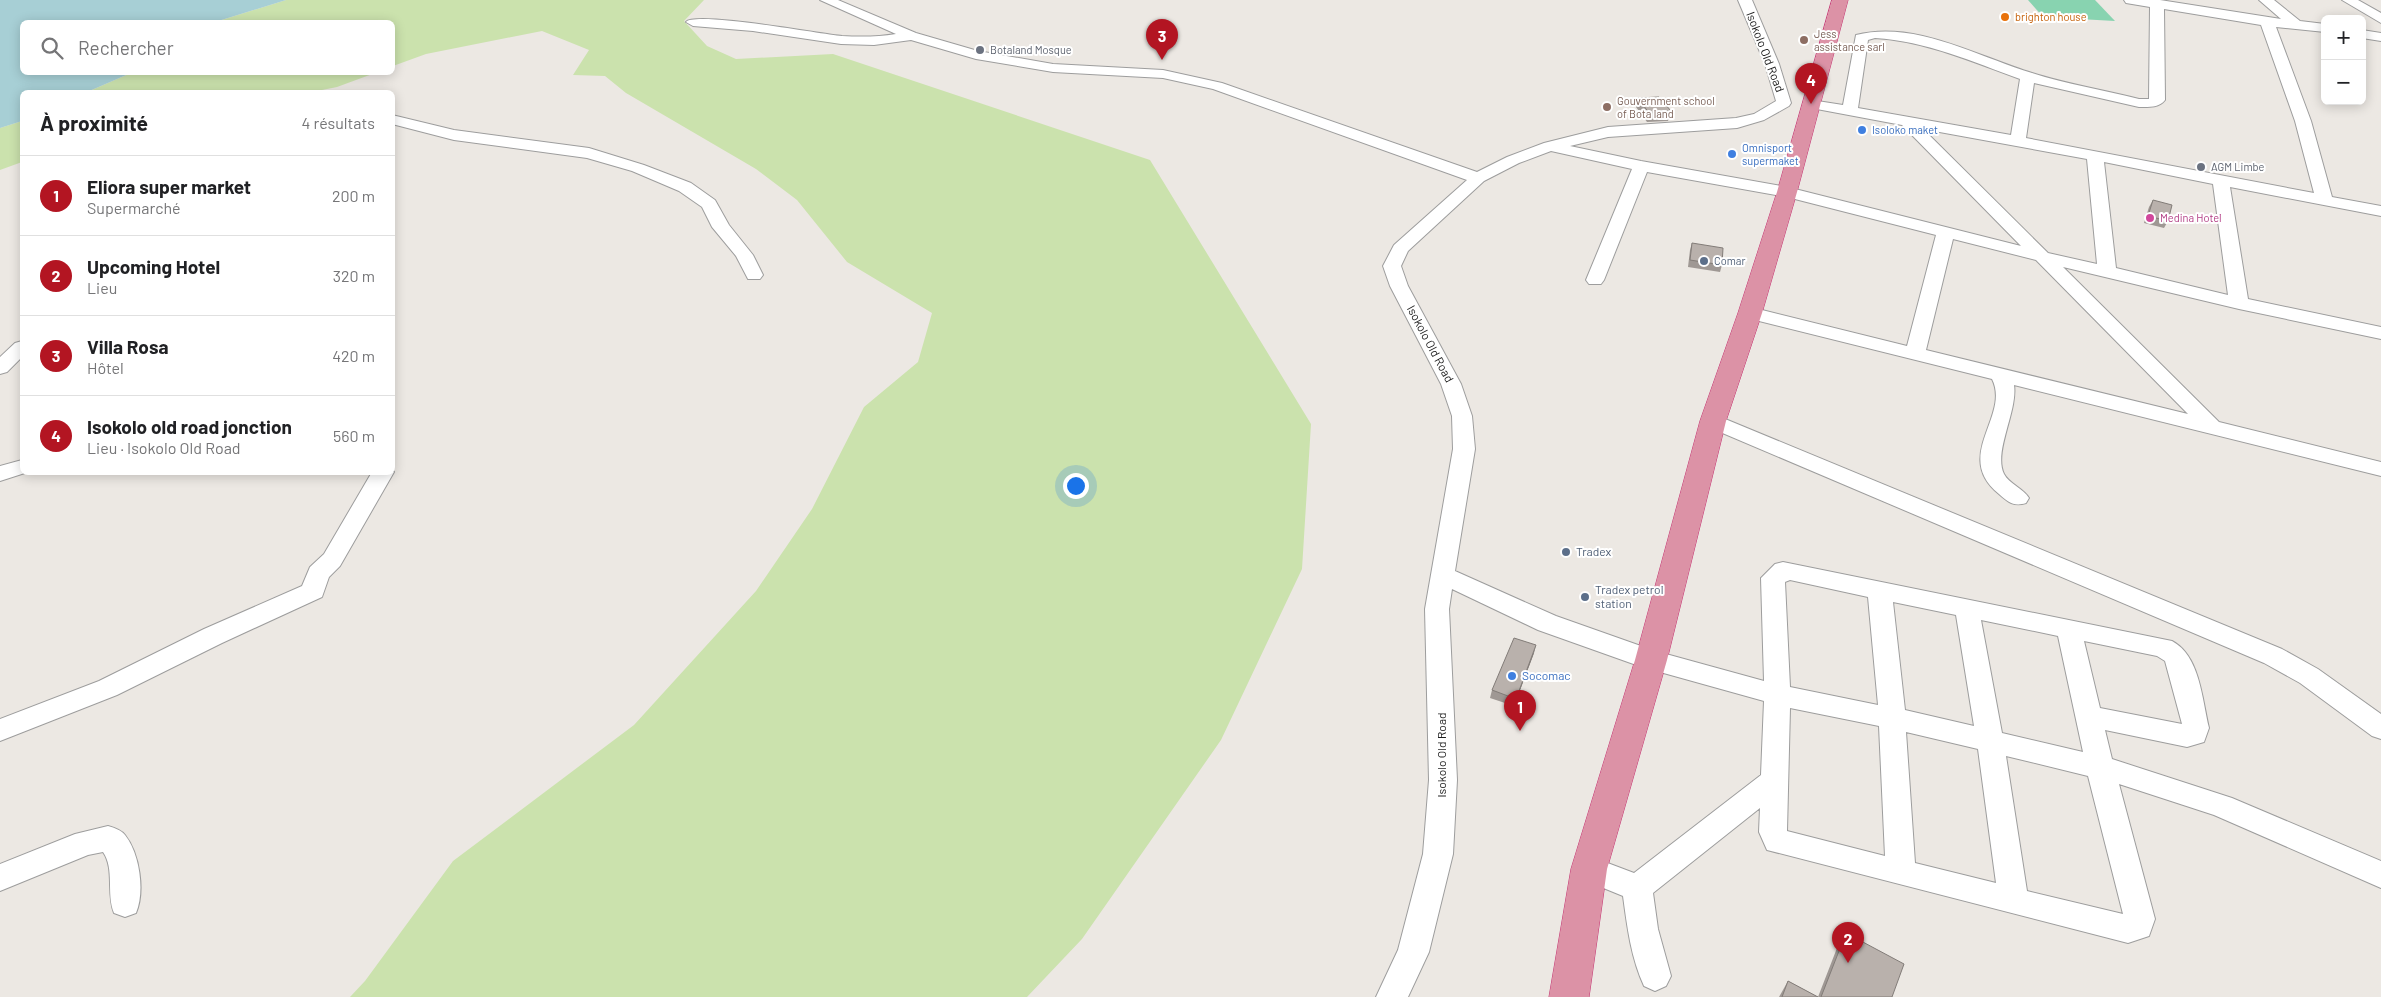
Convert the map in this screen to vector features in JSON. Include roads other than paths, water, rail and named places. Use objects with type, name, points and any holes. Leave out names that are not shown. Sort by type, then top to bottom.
[{"type":"highway","points":[[1569,997],[1589,869],[1651,660],[1713,421],[1750,313],[1787,192],[1840,0]]},
{"type":"street","points":[[827,0],[910,36],[952,49],[1025,64],[1067,69],[1163,74],[1217,86],[1478,178]]},
{"type":"street","name":"Isokolo Old Road","points":[[1392,997],[1413,952],[1438,854],[1443,780],[1437,609],[1464,449],[1462,416],[1451,384],[1399,286],[1392,266],[1400,249],[1478,178],[1513,160],[1550,146],[1608,132],[1737,123],[1759,117],[1784,103],[1772,64],[1745,0]]},
{"type":"street","points":[[2131,0],[2155,2],[2267,22],[2321,27]]},
{"type":"street","points":[[2266,0],[2295,24]]},
{"type":"street","points":[[2349,0],[2381,19]]},
{"type":"street","points":[[1850,111],[1861,38],[1874,33],[1893,34],[1961,53],[2028,77],[2139,103],[2151,103],[2158,100],[2155,2]]},
{"type":"street","points":[[693,22],[760,28],[842,41],[872,42],[910,36]]},
{"type":"street","points":[[2267,22],[2303,121],[2325,201]]},
{"type":"street","points":[[2366,35],[2381,37]]},
{"type":"street","points":[[2018,141],[2028,77]]},
{"type":"street","points":[[1784,103],[1850,111],[1908,121],[2381,211]]},
{"type":"street","points":[[395,121],[454,135],[588,153],[685,187],[709,204],[721,227],[744,255],[754,275]]},
{"type":"street","points":[[1908,121],[2211,426]]},
{"type":"street","points":[[1550,146],[1641,166],[1787,192],[2107,272],[2239,303],[2381,333]]},
{"type":"street","points":[[2095,156],[2107,272]]},
{"type":"street","points":[[1595,280],[1641,166]]},
{"type":"street","points":[[2221,181],[2239,303]]},
{"type":"street","points":[[1915,353],[1946,232]]},
{"type":"street","points":[[1750,313],[2381,469]]},
{"type":"street","points":[[0,368],[20,350]]},
{"type":"street","points":[[1998,373],[2005,384],[2004,403],[1993,450],[1992,472],[2002,486],[2018,498]]},
{"type":"street","points":[[1713,421],[2273,656],[2309,676],[2381,728]]},
{"type":"street","points":[[0,474],[20,469]]},
{"type":"street","points":[[0,730],[108,688],[213,636],[313,591],[318,573],[332,560],[381,475]]},
{"type":"street","points":[[2069,628],[2100,767],[2140,919],[2138,926],[2128,929],[1901,873],[1777,840],[1773,832],[1777,695],[1773,578],[1783,573],[1782,570],[1880,591],[2069,628],[2163,648],[2174,654],[2180,663],[2196,728],[2194,734],[2186,736],[2089,716]]},
{"type":"street","points":[[1443,575],[1546,624],[1651,660],[1777,695],[1892,718],[2100,767],[2222,806],[2381,875]]},
{"type":"street","points":[[1880,591],[1892,718],[1901,873]]},
{"type":"street","points":[[1967,608],[1990,741],[2014,901]]},
{"type":"street","points":[[1637,888],[1775,780]]},
{"type":"street","points":[[0,878],[85,843],[108,838],[116,842],[120,852],[125,903]]},
{"type":"street","points":[[1589,869],[1637,888]]},
{"type":"street","points":[[1637,888],[1643,929],[1655,976]]},
{"type":"water","points":[[0,0],[286,0],[221,20],[20,20],[20,75],[126,75],[92,90],[20,90],[20,122],[0,128]]},
{"type":"place","name":"brighton house","points":[[2005,17]]},
{"type":"place","name":"Jess assistance sarl","points":[[1804,40]]},
{"type":"place","name":"Botaland Mosque","points":[[980,50]]},
{"type":"place","name":"Villa Rosa","points":[[1162,60]]},
{"type":"place","name":"Isokolo old road jonction","points":[[1811,104]]},
{"type":"place","name":"Gouvernment school of Bota land","points":[[1607,107]]},
{"type":"place","name":"Isoloko maket","points":[[1862,130]]},
{"type":"place","name":"Omnisport supermaket","points":[[1732,154]]},
{"type":"place","name":"AGM Limbe","points":[[2201,167]]},
{"type":"place","name":"Medina Hotel","points":[[2150,218]]},
{"type":"place","name":"Comar","points":[[1704,261]]},
{"type":"place","name":"Tradex","points":[[1566,552]]},
{"type":"place","name":"Tradex petrol station","points":[[1585,597]]},
{"type":"place","name":"Socomac","points":[[1512,676]]},
{"type":"place","name":"Eliora super market","points":[[1520,731]]},
{"type":"place","name":"Upcoming Hotel","points":[[1848,963]]}]
